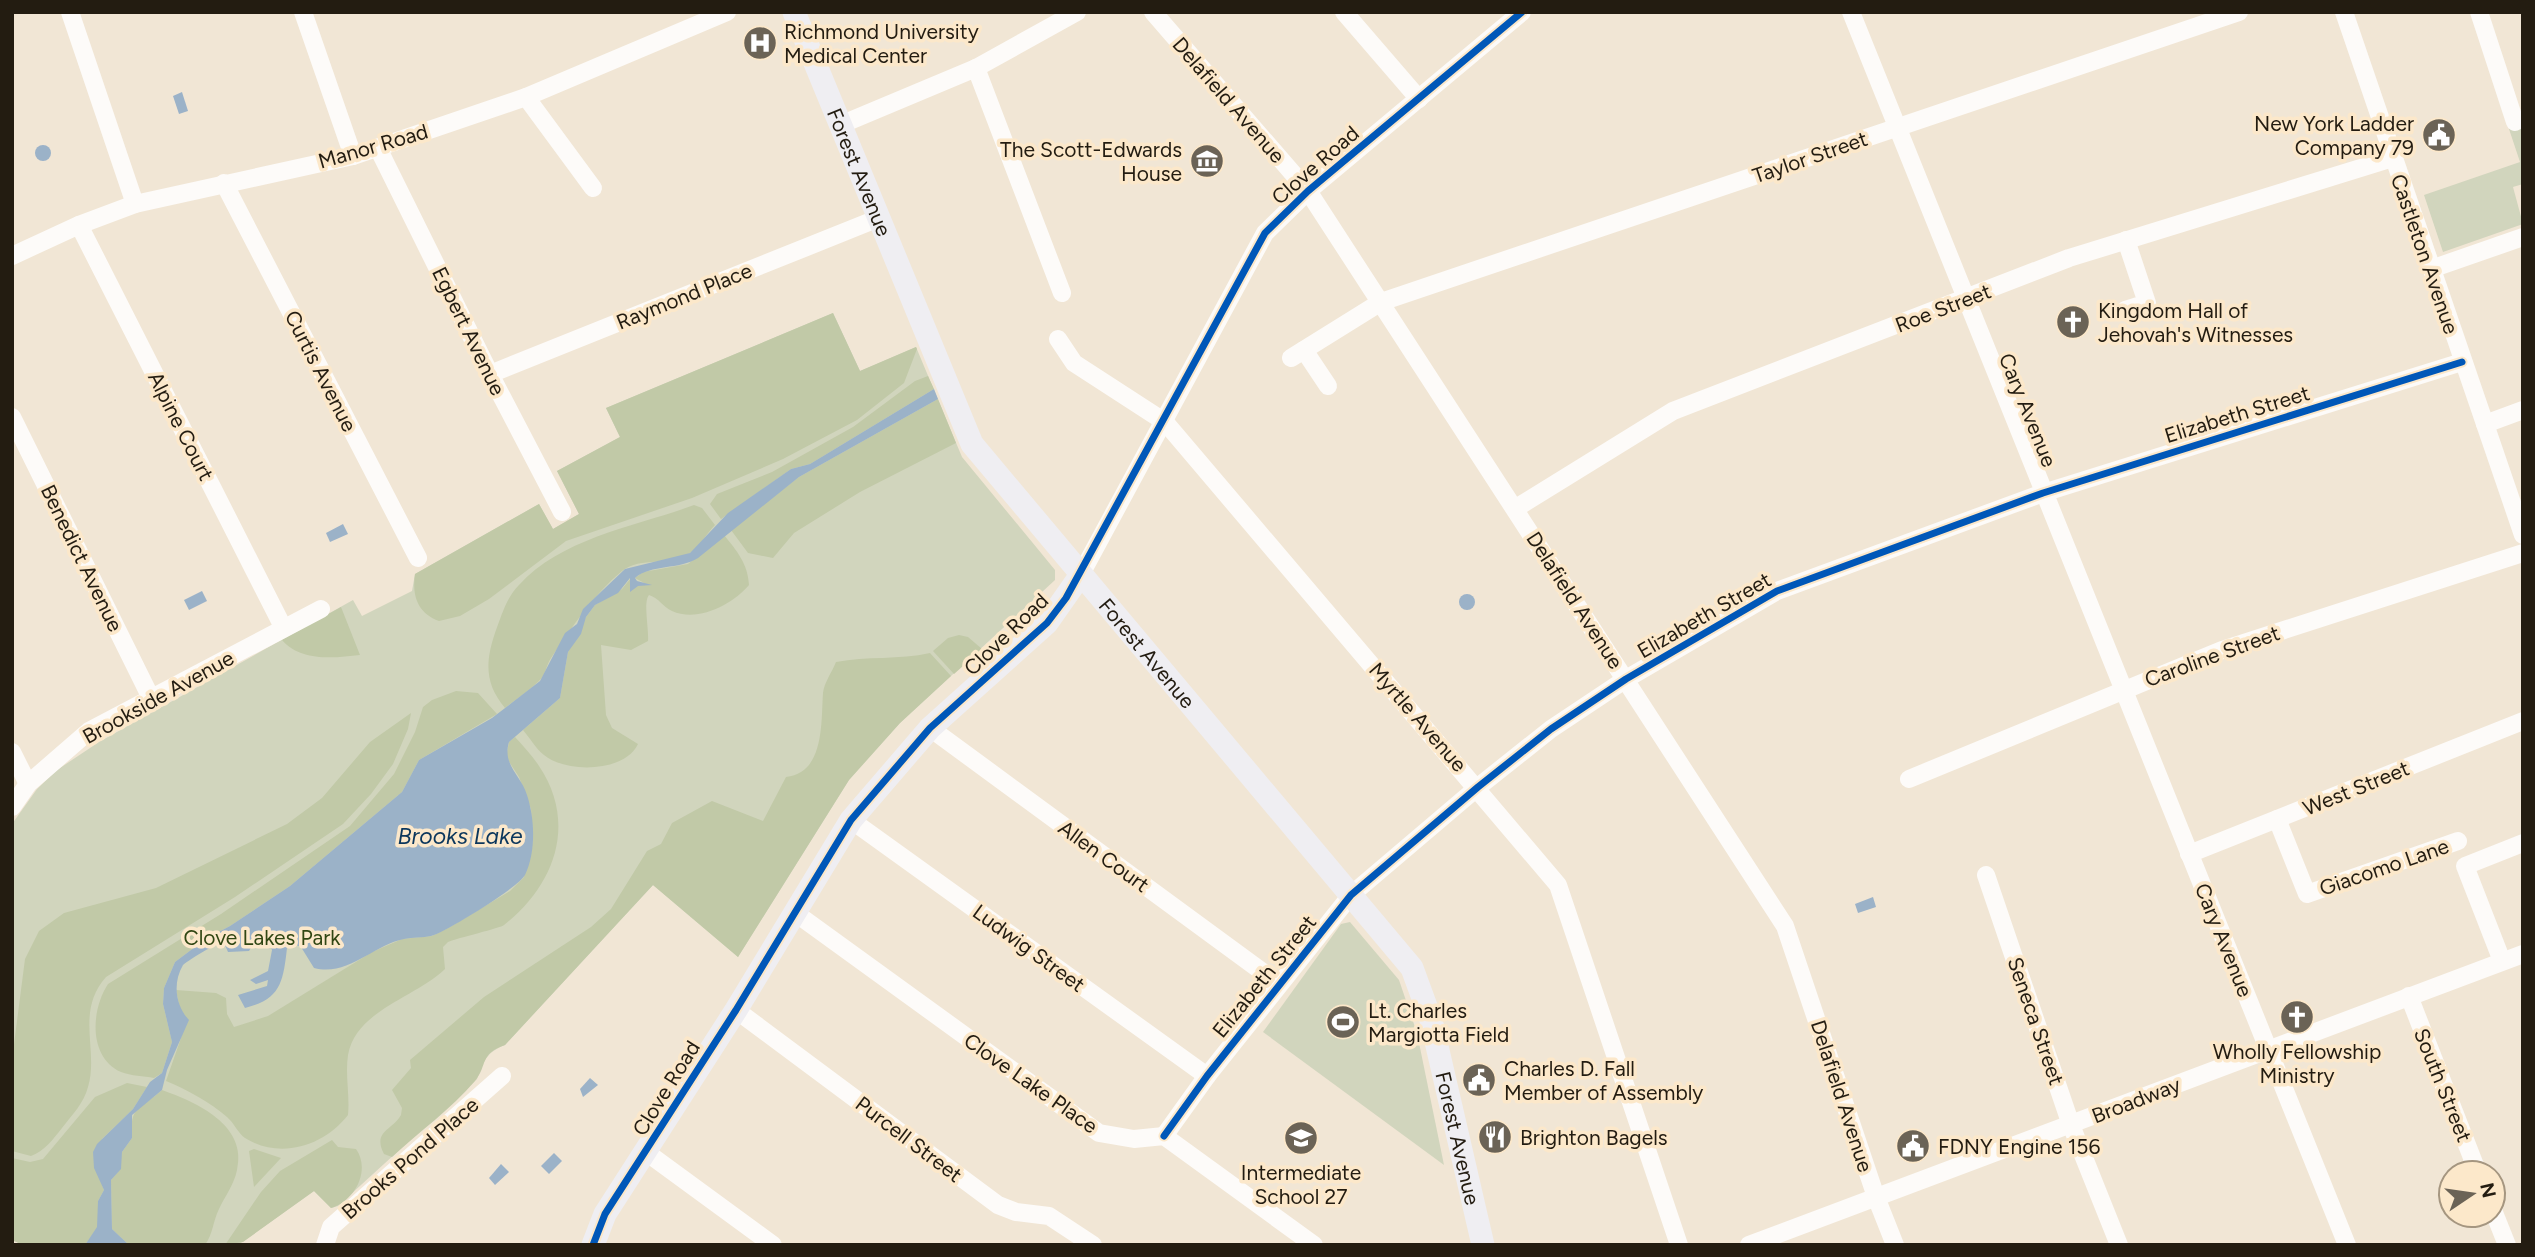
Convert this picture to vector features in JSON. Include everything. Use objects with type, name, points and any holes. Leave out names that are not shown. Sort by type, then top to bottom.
[{"type":"main road","name":"Forest Avenue","points":[[794,12],[972,444],[1080,576],[1412,968],[1423,992],[1483,1245]]},
{"type":"main road","name":"Clove Road","points":[[593,1245],[605,1214],[736,1010],[850,820],[930,728],[1047,622],[1080,576]]},
{"type":"street","points":[[69,12],[135,204]]},
{"type":"street","points":[[303,12],[353,156]]},
{"type":"street","name":"Manor Road","points":[[12,256],[79,225],[135,204],[353,156],[378,148],[526,97],[727,12]]},
{"type":"street","points":[[840,125],[976,68],[1077,12]]},
{"type":"street","name":"Delafield Avenue","points":[[1153,12],[1308,191],[1785,926],[1876,1197],[1895,1245]]},
{"type":"street","points":[[1344,12],[1419,99]]},
{"type":"street","name":"Clove Road","points":[[1080,576],[1265,233],[1308,191],[1522,12]]},
{"type":"street","name":"Cary Avenue","points":[[1852,12],[2347,1245]]},
{"type":"street","name":"Taylor Street","points":[[1328,386],[1297,354],[1381,302],[2239,12]]},
{"type":"street","name":"Castleton Avenue","points":[[2344,12],[2523,535]]},
{"type":"street","points":[[2479,12],[2515,121]]},
{"type":"street","points":[[976,68],[1062,293]]},
{"type":"street","points":[[526,97],[593,188]]},
{"type":"street","name":"Egbert Avenue","points":[[378,148],[489,374],[562,512]]},
{"type":"street","name":"Roe Street","points":[[1516,508],[1674,411],[2069,258],[2392,158]]},
{"type":"street","name":"Curtis Avenue","points":[[224,183],[418,558]]},
{"type":"street","name":"Raymond Place","points":[[489,374],[879,218]]},
{"type":"street","name":"Alpine Court","points":[[79,225],[283,627]]},
{"type":"street","points":[[2431,269],[2523,237]]},
{"type":"street","points":[[2125,310],[2147,303],[2126,240]]},
{"type":"street","name":"Myrtle Avenue","points":[[1058,339],[1074,363],[1165,422],[1478,787],[1558,885],[1679,1245]]},
{"type":"street","name":"Elizabeth Street","points":[[1164,1136],[1207,1076],[1351,895],[1551,729],[1626,680],[1777,591],[2043,493],[2462,362]]},
{"type":"street","points":[[2485,424],[2523,410]]},
{"type":"street","name":"Benedict Avenue","points":[[12,417],[151,698]]},
{"type":"street","name":"Caroline Street","points":[[1909,779],[2222,650],[2523,553]]},
{"type":"street","name":"Brookside Avenue","points":[[12,807],[28,784],[89,731],[321,608]]},
{"type":"street","name":"West Street","points":[[2189,854],[2523,721]]},
{"type":"street","name":"Allen Court","points":[[930,728],[1279,984]]},
{"type":"street","points":[[12,752],[28,784]]},
{"type":"street","name":"Giacomo Lane","points":[[2277,819],[2307,894],[2458,841]]},
{"type":"street","name":"Ludwig Street","points":[[850,820],[1207,1076]]},
{"type":"street","points":[[2502,961],[2465,866],[2523,843]]},
{"type":"street","name":"Seneca Street","points":[[1986,875],[2071,1125],[2119,1245]]},
{"type":"street","name":"Clove Lake Place","points":[[794,912],[1099,1133],[1134,1139],[1164,1136]]},
{"type":"street","name":"Broadway","points":[[1749,1245],[2523,954]]},
{"type":"street","name":"South Street","points":[[2409,996],[2473,1159]]},
{"type":"street","name":"Purcell Street","points":[[736,1010],[998,1205],[1016,1212],[1049,1216],[1093,1245]]},
{"type":"street","name":"Brooks Pond Place","points":[[325,1245],[331,1227],[502,1076]]},
{"type":"street","points":[[1164,1136],[1314,1245]]},
{"type":"street","points":[[646,1152],[773,1245]]},
{"type":"green space","points":[[2523,124],[2523,184],[2513,187],[2523,224],[2443,252],[2424,195],[2520,162],[2509,129]]},
{"type":"green space","name":"Clove Lakes Park","points":[[833,313],[860,371],[916,347],[962,457],[1055,570],[1055,580],[900,723],[849,780],[738,957],[653,885],[505,1045],[490,1054],[477,1079],[338,1206],[331,1208],[314,1191],[238,1245],[23,1245],[12,1240],[12,824],[37,789],[57,770],[99,742],[353,600],[362,616],[412,591],[415,574],[539,504],[553,529],[579,514],[557,471],[620,437],[606,408]]},
{"type":"green space","points":[[833,313],[860,371],[916,347],[917,349],[904,383],[857,420],[783,459],[692,498],[566,541],[489,599],[460,616],[439,621],[421,608],[415,596],[415,574],[539,504],[553,529],[579,514],[557,471],[620,437],[606,408]]},
{"type":"green space","points":[[928,376],[934,389],[810,464],[791,469],[721,519],[710,504],[717,494],[772,472],[853,427],[915,381]]},
{"type":"green space","points":[[938,399],[956,443],[860,492],[794,533],[773,558],[748,553],[731,530],[799,477]]},
{"type":"green space","points":[[694,505],[702,508],[715,525],[697,547],[674,560],[638,564],[622,571],[583,612],[551,658],[541,679],[505,708],[490,682],[488,664],[504,608],[519,585],[557,555],[578,544]]},
{"type":"green space","points":[[724,535],[744,564],[749,585],[742,592],[714,610],[693,615],[672,611],[649,595],[646,609],[648,641],[631,650],[601,645],[606,715],[612,728],[638,744],[631,753],[609,765],[595,767],[567,765],[544,755],[523,730],[560,698],[568,652],[595,605],[622,589],[631,578],[638,586],[646,584],[635,578],[643,572],[688,564]]},
{"type":"green space","points":[[341,607],[360,655],[318,657],[299,652],[282,640]]},
{"type":"green space","points":[[959,635],[968,637],[982,649],[954,674],[933,651],[948,638]]},
{"type":"green space","points":[[930,653],[951,676],[900,723],[849,780],[738,957],[653,885],[505,1045],[491,1052],[479,1075],[466,1091],[392,1157],[384,1154],[380,1140],[401,1115],[402,1108],[392,1090],[411,1068],[410,1060],[484,997],[591,927],[611,909],[647,851],[661,844],[672,823],[712,801],[763,821],[786,777],[799,773],[808,766],[814,756],[821,731],[824,689],[836,662]]},
{"type":"green space","points":[[456,691],[478,693],[497,714],[419,760],[402,792],[290,886],[207,938],[175,962],[164,988],[163,1004],[172,1042],[162,1073],[154,1078],[133,1075],[110,1065],[103,1056],[96,1032],[98,1007],[108,984],[221,914],[350,826],[394,774],[415,732],[423,707],[432,700]]},
{"type":"green space","points":[[411,713],[408,729],[393,764],[371,794],[343,824],[235,897],[106,977],[92,1004],[91,1073],[84,1098],[40,1151],[31,1156],[12,1151],[12,1060],[25,959],[39,931],[64,913],[156,888],[287,824],[322,798],[370,742]]},
{"type":"green space","points":[[515,737],[539,766],[551,788],[557,810],[555,853],[547,873],[536,892],[504,925],[448,942],[443,947],[445,969],[388,1006],[362,1027],[353,1040],[348,1055],[348,1115],[338,1126],[327,1135],[301,1146],[287,1149],[258,1145],[245,1138],[229,1119],[214,1107],[166,1081],[181,1038],[185,1016],[180,1010],[176,990],[216,993],[226,998],[227,1014],[234,1027],[268,1016],[372,952],[402,939],[432,936],[510,891],[524,877],[533,840],[531,809],[519,777],[506,757],[509,742]]},
{"type":"green space","points":[[1350,922],[1399,980],[1417,1033],[1444,1165],[1263,1032],[1341,924]]},
{"type":"green space","points":[[127,1083],[147,1087],[133,1109],[102,1139],[101,1182],[104,1190],[98,1201],[98,1227],[85,1245],[23,1245],[12,1240],[12,1158],[30,1162],[43,1159],[95,1097]]},
{"type":"green space","points":[[162,1090],[204,1109],[227,1128],[235,1140],[238,1154],[236,1175],[205,1245],[129,1245],[112,1229],[111,1180],[118,1172],[122,1152],[132,1138],[132,1119],[138,1109]]},
{"type":"green space","points":[[332,1140],[338,1147],[356,1149],[360,1157],[361,1175],[347,1199],[331,1208],[314,1191],[243,1242],[225,1245],[261,1192],[280,1171]]},
{"type":"green space","points":[[254,1149],[281,1158],[254,1187],[249,1151]]},
{"type":"water","points":[[182,92],[188,111],[179,114],[173,96]]},
{"type":"water","points":[[43,145],[49,147],[49,159],[43,161],[37,159],[35,153],[37,147]]},
{"type":"water","name":"Brooks Lake","points":[[934,389],[938,399],[799,477],[698,558],[642,574],[635,578],[637,581],[652,585],[638,586],[630,592],[630,578],[618,593],[595,605],[586,617],[581,634],[568,652],[560,698],[509,742],[508,757],[527,795],[532,814],[533,835],[529,866],[525,875],[510,889],[439,933],[393,942],[338,968],[314,968],[301,947],[294,944],[287,948],[281,980],[273,994],[266,1000],[245,1008],[238,995],[267,986],[268,980],[256,984],[250,980],[268,971],[272,950],[269,943],[255,941],[249,951],[228,952],[224,943],[220,944],[183,965],[177,980],[177,994],[181,1008],[189,1020],[167,1070],[162,1090],[132,1115],[132,1138],[122,1152],[121,1169],[111,1180],[112,1229],[129,1245],[85,1245],[97,1227],[98,1201],[104,1190],[94,1168],[93,1152],[97,1144],[133,1109],[150,1082],[162,1073],[172,1042],[163,1004],[164,988],[175,962],[207,938],[290,886],[402,792],[419,760],[492,718],[540,681],[565,633],[577,624],[583,609],[625,569],[690,553],[728,513],[791,469],[810,464]]},
{"type":"water","points":[[343,524],[348,534],[330,542],[326,533]]},
{"type":"water","points":[[202,591],[207,601],[189,610],[184,600]]},
{"type":"water","points":[[1467,594],[1473,596],[1473,608],[1467,610],[1461,608],[1459,602],[1461,596]]},
{"type":"water","points":[[1873,897],[1876,907],[1858,913],[1855,904]]},
{"type":"water","points":[[590,1078],[598,1085],[583,1097],[580,1089]]},
{"type":"water","points":[[554,1153],[562,1161],[549,1174],[541,1166]]},
{"type":"water","points":[[501,1164],[509,1172],[495,1185],[489,1178]]},
{"type":"cycle path","points":[[593,1245],[605,1214],[736,1010],[851,820],[930,728],[1047,623],[1066,598],[1265,233],[1308,191],[1522,12]]},
{"type":"cycle path","points":[[1164,1136],[1207,1076],[1351,895],[1551,729],[1626,679],[1777,591],[2043,493],[2462,362]]},
{"type":"place","name":"Richmond University Medical Center","points":[[760,43]]},
{"type":"place","name":"New York Ladder Company 79","points":[[2439,135]]},
{"type":"place","name":"The Scott-Edwards House","points":[[1207,161]]},
{"type":"place","name":"Kingdom Hall of Jehovah's Witnesses","points":[[2073,322]]},
{"type":"place","name":"Wholly Fellowship Ministry","points":[[2297,1017]]},
{"type":"place","name":"Lt. Charles Margiotta Field","points":[[1343,1022]]},
{"type":"place","name":"Charles D. Fall Member of Assembly","points":[[1479,1080]]},
{"type":"place","name":"Brighton Bagels","points":[[1495,1137]]},
{"type":"place","name":"Intermediate School 27","points":[[1301,1138]]},
{"type":"place","name":"FDNY Engine 156","points":[[1913,1146]]}]
